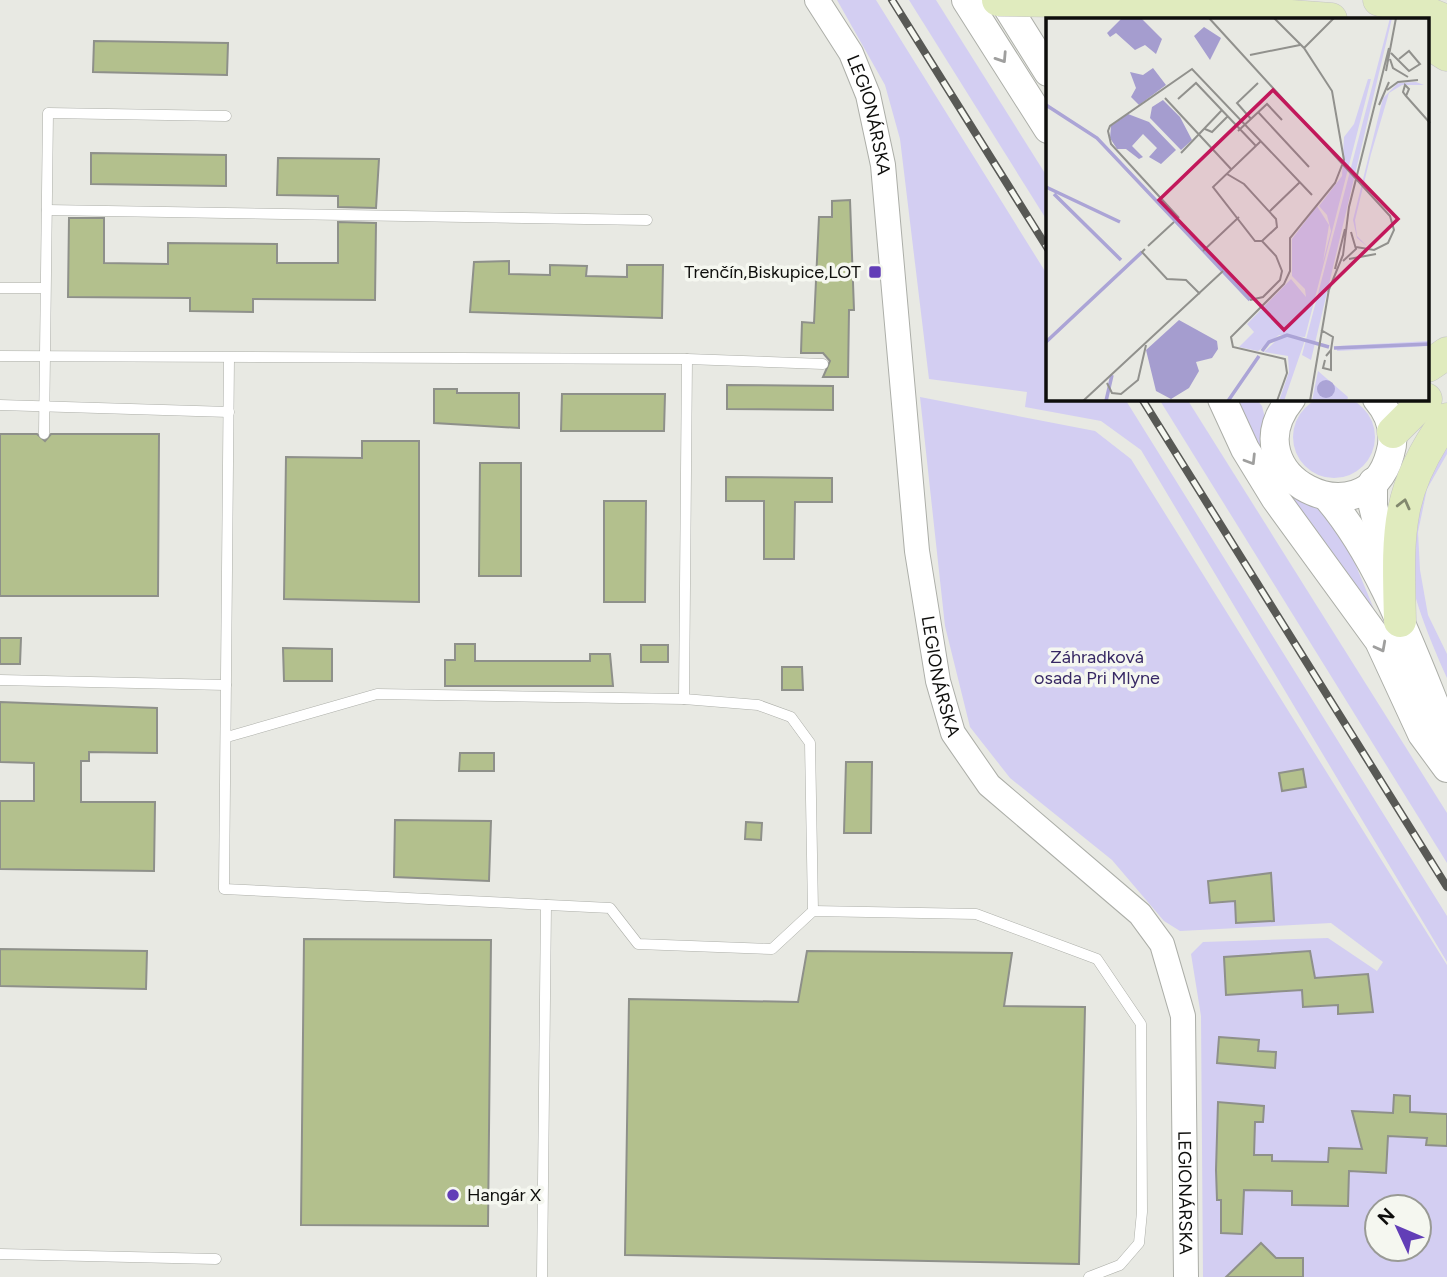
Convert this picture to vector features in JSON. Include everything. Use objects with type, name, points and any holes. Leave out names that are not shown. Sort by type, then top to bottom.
[{"type":"main road","points":[[966,0],[1046,126]]},
{"type":"main road","points":[[998,0],[1166,0]]},
{"type":"main road","points":[[1003,0],[1046,69]]},
{"type":"main road","points":[[1379,0],[1415,8],[1447,21]]},
{"type":"main road","points":[[1106,2],[1318,18]]},
{"type":"main road","points":[[1430,44],[1447,55]]},
{"type":"main road","points":[[1430,344],[1447,334]]},
{"type":"main road","points":[[1430,365],[1447,353]]},
{"type":"main road","points":[[1430,396],[1447,384]]},
{"type":"main road","points":[[1223,401],[1244,449],[1275,498],[1379,641],[1422,733],[1447,768]]},
{"type":"main road","points":[[1279,406],[1276,446],[1284,470],[1303,488],[1327,497],[1352,495],[1373,482],[1389,460],[1393,432],[1387,412],[1379,401]]},
{"type":"main road","points":[[1393,432],[1424,401]]},
{"type":"main road","points":[[1401,621],[1398,535],[1404,502],[1416,466],[1447,419]]},
{"type":"main road","points":[[1373,482],[1373,506],[1401,621]]},
{"type":"main road","points":[[1327,497],[1344,516],[1401,621],[1447,735]]},
{"type":"street","name":"LEGIONÁRSKA","points":[[817,0],[851,53],[864,84],[883,165],[917,551],[938,681],[953,733],[989,785],[1140,914],[1161,944],[1183,1016],[1186,1277]]},
{"type":"lane","points":[[44,434],[48,113],[226,117]]},
{"type":"lane","points":[[47,210],[647,220]]},
{"type":"lane","points":[[0,288],[45,288]]},
{"type":"lane","points":[[0,356],[687,359],[823,364]]},
{"type":"lane","points":[[229,358],[224,889],[610,908],[638,944],[772,949],[813,911],[976,914],[1097,958],[1141,1024],[1142,1212],[1139,1243],[1120,1265],[1089,1277]]},
{"type":"lane","points":[[684,699],[687,359]]},
{"type":"lane","points":[[0,405],[44,404],[229,412]]},
{"type":"lane","points":[[0,680],[226,685]]},
{"type":"lane","points":[[227,737],[377,694],[684,699],[758,705],[791,717],[810,743],[813,911]]},
{"type":"lane","points":[[542,1277],[546,905]]},
{"type":"lane","points":[[0,1254],[216,1259]]},
{"type":"green space","points":[[837,0],[876,0],[1046,273],[1046,401],[1126,401],[1447,916],[1447,962],[1141,450],[1101,421],[1025,407],[1027,392],[929,379],[900,139],[885,85]]},
{"type":"green space","points":[[909,0],[936,0],[1046,175],[1046,219]]},
{"type":"green space","name":"Záhradková osada Pri Mlyne","points":[[920,397],[1095,431],[1131,459],[1447,965],[1447,1277],[1203,1277],[1201,1016],[1191,954],[1203,942],[1328,938],[1377,971],[1383,962],[1331,923],[1180,931],[1164,921],[1112,860],[1010,778],[970,727],[945,626]]},
{"type":"green space","points":[[1160,401],[1188,401],[1447,813],[1447,863]]},
{"type":"green space","points":[[1233,401],[1258,401],[1262,406],[1282,486],[1299,500],[1319,507],[1340,527],[1383,631],[1283,496]]},
{"type":"green space","points":[[1314,401],[1354,401],[1368,414],[1374,429],[1372,453],[1363,466],[1350,475],[1334,478],[1318,475],[1305,466],[1296,453],[1293,437],[1296,421],[1305,408]]},
{"type":"green space","points":[[1447,434],[1447,454],[1427,489],[1418,532],[1420,570],[1428,615],[1447,654],[1447,678],[1419,608],[1407,550],[1408,535],[1416,510]]},
{"type":"building","points":[[94,41],[228,43],[227,75],[93,72]]},
{"type":"building","points":[[91,153],[226,155],[226,186],[91,184]]},
{"type":"building","points":[[278,158],[379,159],[376,208],[338,207],[338,196],[277,195]]},
{"type":"building","points":[[850,200],[854,310],[849,310],[848,377],[823,377],[830,361],[823,353],[801,353],[802,322],[814,323],[819,217],[832,217],[832,201]]},
{"type":"building","points":[[69,218],[104,218],[104,263],[168,264],[168,243],[277,244],[277,263],[338,263],[338,222],[376,223],[375,300],[253,299],[253,312],[190,311],[190,298],[68,297]]},
{"type":"building","points":[[509,261],[509,274],[550,275],[550,265],[587,266],[586,276],[627,277],[627,265],[663,265],[662,318],[470,312],[474,262]]},
{"type":"building","points":[[727,385],[833,386],[833,410],[727,409]]},
{"type":"building","points":[[434,389],[457,389],[457,393],[519,393],[519,428],[434,423]]},
{"type":"building","points":[[562,394],[665,394],[664,431],[561,431]]},
{"type":"building","points":[[0,434],[37,434],[45,441],[51,434],[159,434],[158,596],[0,596]]},
{"type":"building","points":[[362,441],[419,441],[419,602],[284,599],[286,457],[362,458]]},
{"type":"building","points":[[480,463],[521,463],[521,576],[479,576]]},
{"type":"building","points":[[726,477],[832,478],[832,502],[795,502],[794,559],[764,559],[764,501],[726,501]]},
{"type":"building","points":[[604,501],[646,501],[645,602],[604,602]]},
{"type":"building","points":[[0,638],[21,638],[20,664],[0,664]]},
{"type":"building","points":[[455,644],[475,644],[475,661],[590,661],[590,654],[610,654],[613,686],[445,686],[445,660],[455,660]]},
{"type":"building","points":[[641,645],[668,645],[668,662],[641,662]]},
{"type":"building","points":[[283,648],[332,649],[332,681],[284,681]]},
{"type":"building","points":[[782,667],[802,667],[803,690],[782,690]]},
{"type":"building","points":[[0,702],[157,708],[157,753],[89,752],[89,761],[81,761],[81,802],[155,802],[154,871],[0,869],[0,801],[34,801],[34,763],[0,762]]},
{"type":"building","points":[[460,753],[494,753],[494,771],[459,771]]},
{"type":"building","points":[[846,762],[872,762],[871,833],[844,833]]},
{"type":"building","points":[[1303,769],[1306,787],[1282,791],[1279,773]]},
{"type":"building","points":[[395,820],[491,821],[489,881],[394,877]]},
{"type":"building","points":[[746,822],[762,823],[761,840],[745,839]]},
{"type":"building","points":[[1271,873],[1274,921],[1236,923],[1235,901],[1210,903],[1208,881]]},
{"type":"building","points":[[304,939],[491,940],[488,1226],[301,1225]]},
{"type":"building","points":[[0,949],[147,951],[146,989],[0,986]]},
{"type":"building","points":[[807,951],[1012,953],[1004,1006],[1085,1007],[1079,1264],[625,1255],[629,999],[798,1002]]},
{"type":"building","points":[[1310,951],[1315,978],[1368,974],[1373,1012],[1338,1014],[1338,1005],[1303,1007],[1302,990],[1226,995],[1224,957]]},
{"type":"building","points":[[1219,1037],[1259,1040],[1258,1051],[1276,1052],[1275,1068],[1217,1063]]},
{"type":"building","points":[[1394,1095],[1410,1096],[1410,1112],[1447,1114],[1447,1146],[1426,1145],[1427,1138],[1388,1136],[1386,1173],[1349,1171],[1348,1206],[1292,1205],[1292,1191],[1244,1190],[1242,1234],[1221,1233],[1221,1200],[1217,1200],[1216,1170],[1218,1102],[1264,1106],[1263,1122],[1255,1122],[1254,1155],[1272,1155],[1272,1161],[1328,1162],[1329,1148],[1362,1149],[1352,1111],[1393,1113]]},
{"type":"building","points":[[1261,1243],[1276,1258],[1303,1258],[1303,1277],[1226,1277]]},
{"type":"railway","points":[[892,0],[1046,246]]},
{"type":"railway","points":[[1143,401],[1447,887]]},
{"type":"place","name":"Trenčín,Biskupice,LOT","points":[[875,272]]},
{"type":"place","name":"Hangár X","points":[[453,1195]]}]
